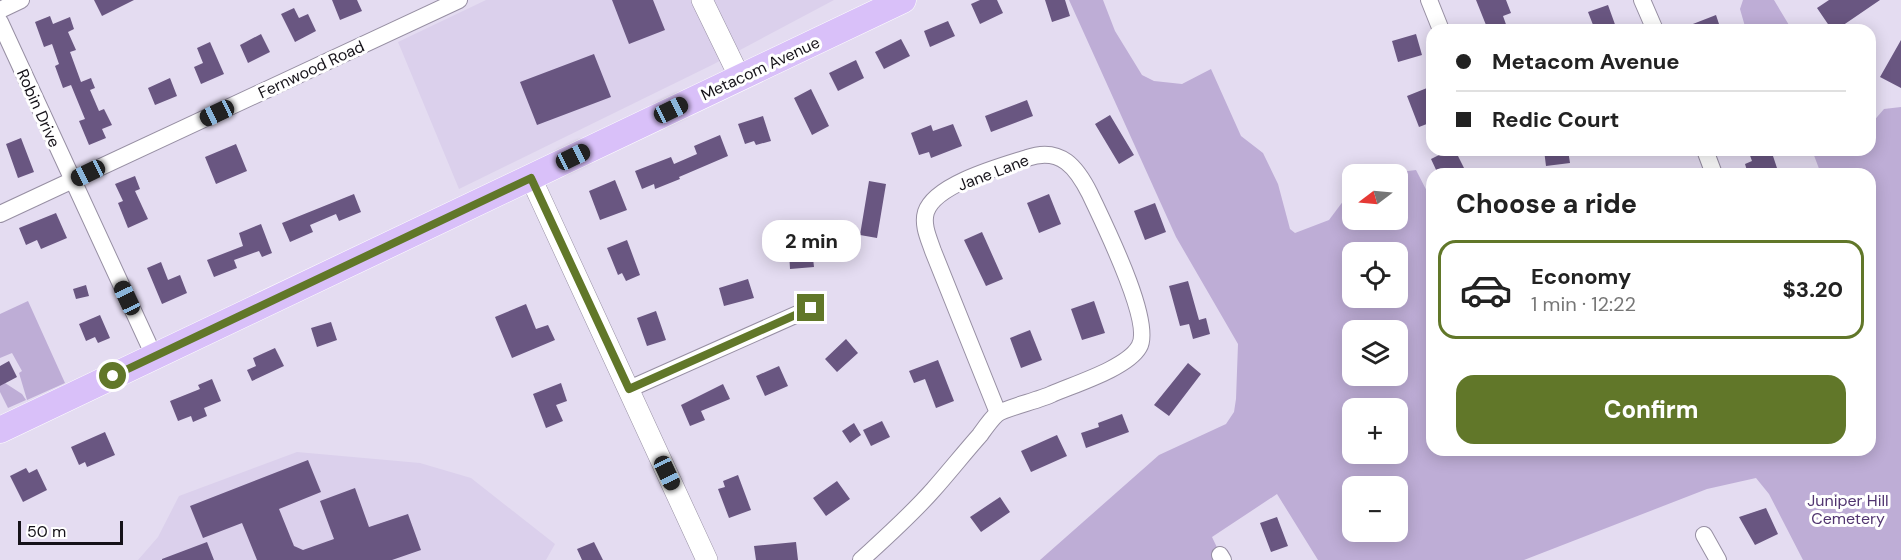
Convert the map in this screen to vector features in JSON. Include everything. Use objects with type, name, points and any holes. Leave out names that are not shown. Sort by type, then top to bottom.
[{"type":"main road","name":"Metacom Avenue","points":[[0,430],[903,0]]},
{"type":"street","points":[[0,10],[21,0]]},
{"type":"street","name":"Fernwood Road","points":[[0,214],[459,0]]},
{"type":"street","points":[[702,0],[740,78]]},
{"type":"street","points":[[1429,0],[1439,24]]},
{"type":"street","points":[[1642,0],[1652,24]]},
{"type":"street","name":"Robin Drive","points":[[0,22],[154,356]]},
{"type":"street","name":"Jane Lane","points":[[1050,155],[1072,164],[1081,175],[1112,242],[1140,313],[1143,337],[1139,347],[1128,358],[1107,370],[1030,404],[998,413],[933,251],[925,226],[925,213],[934,198],[958,184],[1032,156],[1050,155]]},
{"type":"street","points":[[531,178],[629,389],[703,559]]},
{"type":"street","points":[[629,389],[811,308]]},
{"type":"street","points":[[861,560],[932,492],[998,413]]},
{"type":"street","points":[[1704,535],[1718,560]]},
{"type":"shaded area","points":[[486,0],[834,0],[712,65],[459,189],[398,42]]},
{"type":"shaded area","points":[[297,452],[420,463],[471,478],[555,544],[546,560],[138,560],[158,537],[179,496]]},
{"type":"green space","name":"Juniper Hill Cemetery","points":[[1069,0],[1103,0],[1115,31],[1142,75],[1154,81],[1182,84],[1211,69],[1241,136],[1263,153],[1278,184],[1290,229],[1295,233],[1329,220],[1342,203],[1342,230],[1408,230],[1408,171],[1416,170],[1426,189],[1426,456],[1876,456],[1876,168],[1819,168],[1814,156],[1876,156],[1876,118],[1884,109],[1901,107],[1901,560],[1803,560],[1769,494],[1756,478],[1707,489],[1524,560],[1318,560],[1277,494],[1212,537],[1223,560],[1040,560],[1159,455],[1226,424],[1234,412],[1238,344],[1176,237]]},
{"type":"green space","points":[[1743,0],[1774,0],[1788,24],[1744,24],[1740,9]]},
{"type":"green space","points":[[28,301],[65,383],[27,400],[19,373],[22,371],[12,353],[0,358],[0,314]]},
{"type":"green space","points":[[5,383],[22,394],[26,400],[8,408],[0,392],[0,386]]},
{"type":"building","points":[[94,0],[134,0],[102,16]]},
{"type":"building","points":[[332,0],[357,0],[362,11],[340,20]]},
{"type":"building","points":[[612,0],[653,0],[665,30],[629,44]]},
{"type":"building","points":[[980,0],[997,0],[1003,13],[980,24],[971,4]]},
{"type":"building","points":[[1045,0],[1065,0],[1070,16],[1052,22]]},
{"type":"building","points":[[1476,0],[1506,0],[1511,13],[1503,16],[1506,24],[1486,24]]},
{"type":"building","points":[[1829,0],[1880,0],[1845,24],[1828,24],[1817,8]]},
{"type":"building","points":[[1608,5],[1615,24],[1593,24],[1588,12]]},
{"type":"building","points":[[294,8],[299,18],[308,14],[316,31],[295,42],[281,14]]},
{"type":"building","points":[[1716,15],[1719,24],[1693,24]]},
{"type":"building","points":[[50,16],[53,24],[70,17],[74,29],[68,32],[76,50],[70,52],[81,82],[91,78],[95,88],[90,90],[99,111],[104,109],[112,125],[102,129],[106,138],[89,145],[79,121],[85,119],[71,85],[63,88],[55,66],[59,64],[52,44],[44,47],[35,22]]},
{"type":"building","points":[[948,21],[955,36],[930,47],[924,31]]},
{"type":"building","points":[[261,34],[270,52],[248,63],[240,45]]},
{"type":"building","points":[[1416,34],[1422,55],[1398,62],[1392,41]]},
{"type":"building","points":[[901,39],[910,56],[884,69],[875,52]]},
{"type":"building","points":[[1901,40],[1901,88],[1880,77]]},
{"type":"building","points":[[210,42],[224,74],[201,84],[194,67],[203,63],[197,48]]},
{"type":"building","points":[[594,54],[611,97],[537,125],[520,82]]},
{"type":"building","points":[[856,60],[864,78],[838,91],[829,73]]},
{"type":"building","points":[[170,78],[177,96],[155,105],[148,88]]},
{"type":"building","points":[[1426,88],[1426,124],[1419,127],[1407,96]]},
{"type":"building","points":[[811,89],[829,126],[812,135],[794,98]]},
{"type":"building","points":[[1027,100],[1033,116],[991,132],[985,116]]},
{"type":"building","points":[[1110,115],[1134,155],[1119,164],[1095,124]]},
{"type":"building","points":[[763,116],[771,141],[756,145],[754,141],[745,144],[738,124]]},
{"type":"building","points":[[953,124],[962,146],[931,158],[929,152],[919,155],[911,133],[931,125],[933,131]]},
{"type":"building","points":[[720,135],[728,156],[655,189],[654,184],[642,189],[635,171],[671,157],[674,164],[697,154],[694,146]]},
{"type":"building","points":[[21,138],[34,172],[18,178],[6,144]]},
{"type":"building","points":[[236,144],[247,171],[216,184],[205,157]]},
{"type":"building","points":[[1437,156],[1458,156],[1464,168],[1435,168],[1431,159]]},
{"type":"building","points":[[1545,156],[1569,156],[1570,163],[1546,166]]},
{"type":"building","points":[[1750,156],[1773,156],[1777,168],[1746,168],[1745,164],[1752,161]]},
{"type":"building","points":[[135,176],[140,189],[135,191],[148,219],[128,228],[118,203],[123,201],[115,184]]},
{"type":"building","points":[[615,180],[627,210],[600,220],[589,191]]},
{"type":"building","points":[[869,181],[886,184],[877,238],[860,235]]},
{"type":"building","points":[[354,194],[361,212],[339,221],[336,214],[310,225],[313,232],[290,242],[282,223]]},
{"type":"building","points":[[1049,194],[1061,224],[1039,233],[1027,203]]},
{"type":"building","points":[[1155,203],[1166,232],[1145,240],[1134,211]]},
{"type":"building","points":[[56,213],[67,238],[41,249],[37,240],[26,245],[19,228]]},
{"type":"building","points":[[261,224],[272,253],[262,257],[259,251],[234,260],[237,268],[214,277],[207,260],[243,246],[239,233]]},
{"type":"building","points":[[982,232],[1003,279],[986,286],[964,240]]},
{"type":"building","points":[[627,240],[640,275],[626,281],[622,273],[618,275],[607,248]]},
{"type":"building","points":[[812,249],[814,267],[790,269],[789,251]]},
{"type":"building","points":[[161,262],[168,280],[180,275],[187,293],[162,304],[147,268]]},
{"type":"building","points":[[748,279],[754,298],[724,306],[719,288]]},
{"type":"building","points":[[1188,281],[1199,320],[1206,318],[1210,334],[1193,339],[1189,324],[1180,326],[1169,286]]},
{"type":"building","points":[[86,285],[89,296],[76,299],[73,289]]},
{"type":"building","points":[[1094,301],[1105,333],[1082,340],[1071,309]]},
{"type":"building","points":[[526,304],[536,329],[548,325],[555,340],[512,358],[495,317]]},
{"type":"building","points":[[656,311],[666,340],[647,346],[637,318]]},
{"type":"building","points":[[100,315],[110,338],[98,343],[95,337],[86,341],[79,324]]},
{"type":"building","points":[[331,322],[337,340],[317,347],[311,328]]},
{"type":"building","points":[[1030,330],[1042,360],[1021,368],[1010,338]]},
{"type":"building","points":[[846,339],[858,353],[837,372],[825,359]]},
{"type":"building","points":[[275,348],[284,366],[252,381],[247,370],[256,366],[253,358]]},
{"type":"building","points":[[938,360],[954,401],[936,408],[925,379],[914,383],[909,371]]},
{"type":"building","points":[[9,361],[17,377],[0,386],[0,366]]},
{"type":"building","points":[[1188,363],[1201,374],[1169,416],[1154,405]]},
{"type":"building","points":[[779,366],[788,386],[765,396],[756,376]]},
{"type":"building","points":[[212,379],[221,401],[204,408],[207,416],[193,422],[191,416],[178,421],[170,401],[200,389],[198,385]]},
{"type":"building","points":[[561,383],[567,401],[556,405],[563,421],[546,428],[533,394]]},
{"type":"building","points":[[723,384],[730,399],[701,411],[705,420],[690,426],[681,405]]},
{"type":"building","points":[[1122,414],[1129,432],[1086,448],[1081,433],[1099,427],[1098,423]]},
{"type":"building","points":[[882,421],[890,437],[871,446],[863,430]]},
{"type":"building","points":[[854,423],[861,435],[850,443],[842,431]]},
{"type":"building","points":[[105,432],[115,455],[87,467],[85,462],[79,465],[71,447]]},
{"type":"building","points":[[1057,435],[1067,456],[1031,472],[1021,451]]},
{"type":"building","points":[[308,460],[321,492],[279,509],[294,546],[303,550],[334,539],[320,501],[355,488],[369,527],[408,514],[421,550],[392,560],[257,560],[242,523],[203,538],[190,506]]},
{"type":"building","points":[[26,468],[29,473],[37,469],[47,490],[23,502],[10,476]]},
{"type":"building","points":[[738,475],[751,510],[729,518],[718,489],[725,487],[723,481]]},
{"type":"building","points":[[837,481],[850,499],[826,516],[813,498]]},
{"type":"building","points":[[1000,497],[1010,512],[981,532],[970,517]]},
{"type":"building","points":[[1766,508],[1778,534],[1755,545],[1739,517]]},
{"type":"building","points":[[1277,517],[1288,546],[1271,552],[1260,523]]},
{"type":"building","points":[[207,542],[214,560],[162,560],[162,559]]},
{"type":"building","points":[[594,542],[603,560],[582,560],[577,549]]},
{"type":"building","points":[[796,542],[798,560],[756,560],[754,546]]},
{"type":"route","points":[[113,376],[531,178],[629,389],[811,308]]}]
